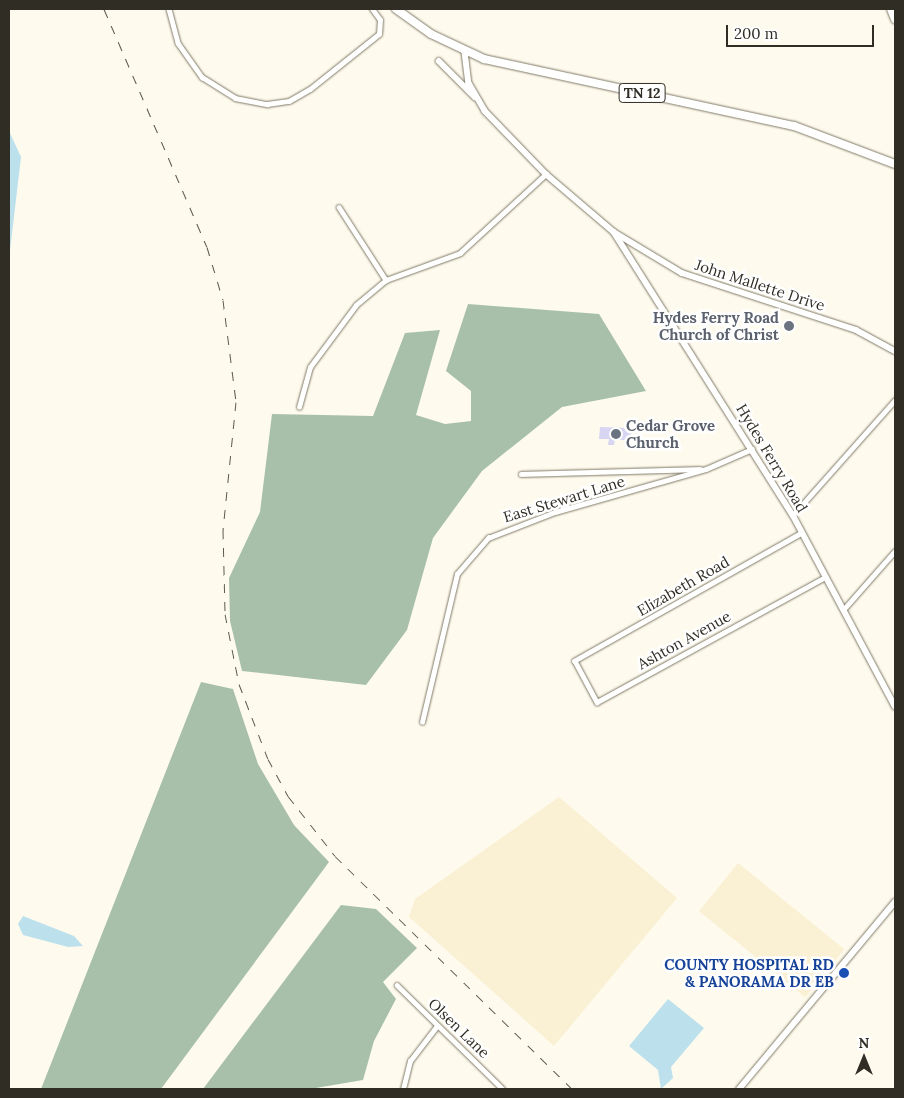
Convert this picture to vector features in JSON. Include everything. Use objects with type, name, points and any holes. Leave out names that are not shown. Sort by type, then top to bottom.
[{"type":"main road","name":"TN 12","points":[[396,9],[465,52],[794,126],[895,164]]},
{"type":"main road","points":[[891,9],[895,18]]},
{"type":"main road","points":[[739,1089],[895,902]]},
{"type":"street","points":[[169,9],[178,43],[202,77],[235,98],[267,104],[289,101],[310,89],[380,34],[380,20],[372,9]]},
{"type":"street","points":[[465,52],[469,83],[478,100]]},
{"type":"street","points":[[440,60],[546,174],[614,232]]},
{"type":"street","points":[[299,407],[310,367],[338,322],[386,280],[460,253],[546,174]]},
{"type":"street","points":[[339,207],[386,280]]},
{"type":"street","name":"John Mallette Drive","points":[[614,232],[682,273],[856,330],[895,351]]},
{"type":"street","name":"Hydes Ferry Road","points":[[614,232],[793,515],[895,705]]},
{"type":"street","points":[[793,515],[895,400]]},
{"type":"street","name":"East Stewart Lane","points":[[422,722],[449,597],[456,574],[477,548],[501,531],[526,521],[706,469],[752,448]]},
{"type":"street","points":[[521,474],[706,469]]},
{"type":"street","name":"Elizabeth Road","points":[[577,660],[802,533]]},
{"type":"street","points":[[844,609],[895,551]]},
{"type":"street","name":"Ashton Avenue","points":[[577,660],[597,702],[825,577]]},
{"type":"street","name":"Olsen Lane","points":[[397,985],[503,1089]]},
{"type":"street","points":[[403,1089],[410,1061],[437,1026]]},
{"type":"shaded area","points":[[559,797],[677,898],[554,1046],[409,917],[415,899]]},
{"type":"shaded area","points":[[738,863],[844,949],[805,997],[699,911]]},
{"type":"green space","points":[[468,304],[599,314],[646,391],[562,407],[482,471],[433,538],[407,630],[366,685],[242,671],[230,621],[229,578],[260,512],[272,414],[373,416],[405,333],[440,330],[416,415],[445,424],[471,421],[471,391],[446,371]]},
{"type":"green space","points":[[201,682],[233,689],[258,764],[294,825],[329,862],[161,1089],[41,1089]]},
{"type":"green space","points":[[341,905],[376,909],[417,948],[383,982],[396,999],[374,1041],[363,1080],[310,1089],[203,1089]]},
{"type":"water","points":[[9,131],[21,157],[9,259]]},
{"type":"water","points":[[23,916],[74,936],[83,946],[68,947],[23,935],[18,924]]},
{"type":"water","points":[[668,999],[704,1028],[671,1067],[673,1078],[661,1089],[658,1070],[629,1046]]},
{"type":"building","name":"Cedar Grove Church","points":[[600,427],[632,428],[631,440],[615,440],[614,445],[608,445],[609,439],[599,439]]},
{"type":"railway","points":[[104,9],[207,247],[223,300],[236,402],[223,530],[225,614],[239,684],[268,759],[288,796],[335,856],[572,1089]]},
{"type":"place","name":"Hydes Ferry Road Church of Christ","points":[[789,326]]},
{"type":"place","name":"Cedar Grove Church","points":[[616,434]]},
{"type":"place","name":"COUNTY HOSPITAL RD & PANORAMA DR EB","points":[[844,973]]}]
